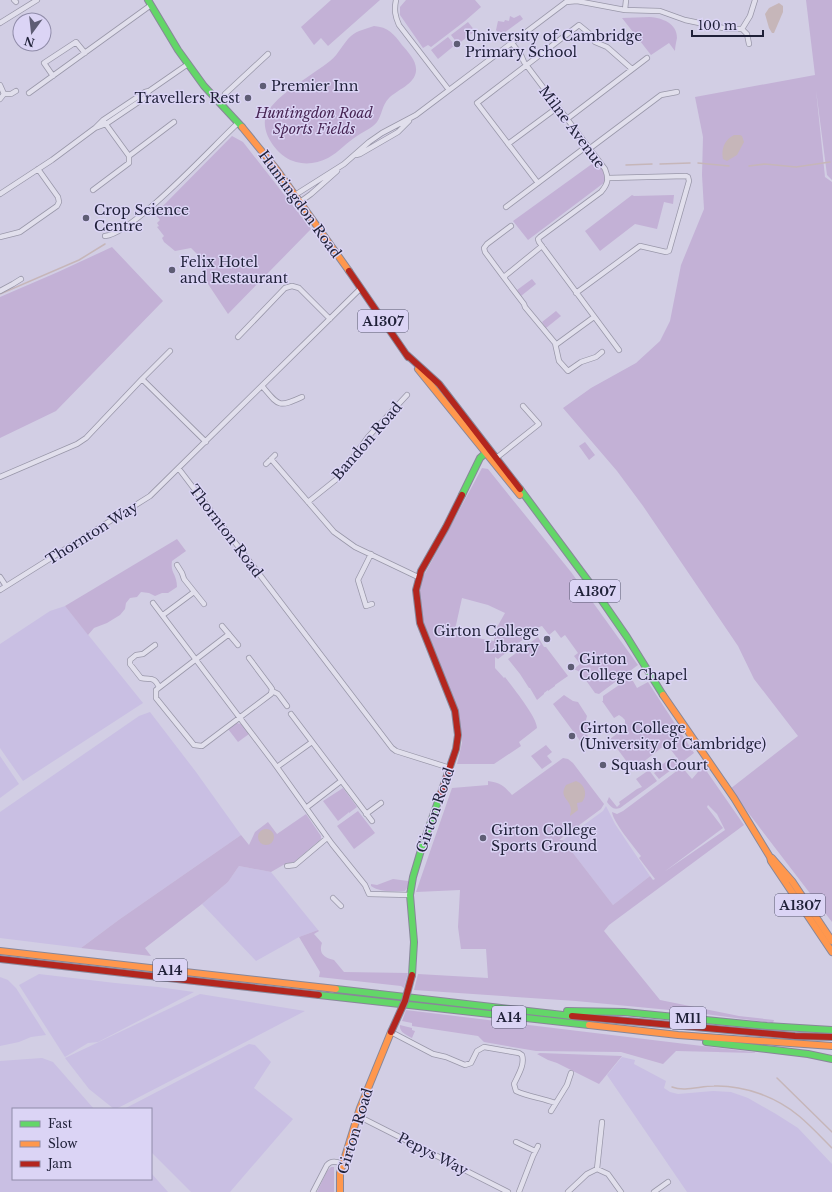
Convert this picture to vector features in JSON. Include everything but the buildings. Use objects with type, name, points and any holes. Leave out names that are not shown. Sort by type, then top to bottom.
[{"type":"main road","name":"Huntingdon Road","points":[[149,3],[174,44],[204,86],[238,123],[277,170],[406,354],[439,384],[487,451],[589,582],[622,630],[670,706],[734,798],[793,896],[832,952]]},
{"type":"main road","name":"Girton Road","points":[[340,1192],[340,1173],[358,1116],[391,1032],[405,1001],[412,975],[414,942],[410,895],[413,877],[450,768],[456,749],[458,735],[455,711],[420,623],[416,590],[418,577],[452,516],[480,458],[487,451]]},
{"type":"main road","name":"Huntingdon Road","points":[[770,857],[775,860],[799,891],[832,941]]},
{"type":"main road","points":[[793,896],[799,891]]},
{"type":"main road","name":"A14","points":[[0,950],[545,1013],[795,1036],[832,1037]]},
{"type":"main road","name":"A14","points":[[0,959],[678,1035],[832,1046]]},
{"type":"main road","name":"M11","points":[[545,1013],[583,1010],[619,1011],[762,1025],[832,1030]]},
{"type":"main road","name":"A14","points":[[678,1035],[714,1043],[808,1054],[832,1059]]},
{"type":"street","points":[[0,23],[36,0]]},
{"type":"street","points":[[396,0],[394,8],[396,18],[400,25],[449,90]]},
{"type":"street","points":[[625,10],[626,0]]},
{"type":"street","points":[[742,29],[750,16],[755,0]]},
{"type":"street","points":[[300,202],[325,182],[369,142],[382,133],[410,119],[512,43],[565,1],[577,1],[625,10],[660,11],[685,20],[728,29],[742,29],[747,34],[749,44]]},
{"type":"street","points":[[29,93],[85,53],[149,3]]},
{"type":"street","points":[[538,183],[477,103],[579,25],[590,34],[595,42],[607,47],[632,69]]},
{"type":"street","points":[[53,76],[44,64],[76,42],[85,53]]},
{"type":"street","name":"Milne Avenue","points":[[512,43],[526,66],[605,169],[608,178],[606,185],[601,192],[540,236],[538,239],[542,246]]},
{"type":"street","points":[[224,94],[268,54]]},
{"type":"street","points":[[567,119],[647,58]]},
{"type":"street","points":[[0,194],[38,169],[95,128],[103,120],[188,64]]},
{"type":"street","points":[[0,85],[4,94]]},
{"type":"street","points":[[4,94],[10,94],[16,91]]},
{"type":"street","points":[[95,128],[106,124],[146,97],[149,91]]},
{"type":"street","points":[[506,207],[661,95],[677,92]]},
{"type":"street","points":[[0,99],[4,94]]},
{"type":"street","points":[[508,144],[558,107]]},
{"type":"street","points":[[355,155],[360,154],[398,132],[410,119]]},
{"type":"street","points":[[93,190],[129,163],[129,156],[103,120]]},
{"type":"street","points":[[129,156],[174,122]]},
{"type":"street","points":[[105,236],[111,236],[136,220],[238,123]]},
{"type":"street","points":[[295,195],[344,164]]},
{"type":"street","points":[[0,237],[20,232],[57,206],[59,202],[58,197],[38,169]]},
{"type":"street","points":[[576,293],[640,246],[666,252],[669,251],[689,181],[688,177],[686,176],[608,178]]},
{"type":"street","points":[[511,226],[487,244],[484,248],[485,252],[531,315],[534,316],[555,343],[559,361],[566,370],[570,371],[581,362],[596,357],[602,352]]},
{"type":"street","points":[[505,279],[506,273],[542,246],[619,350]]},
{"type":"street","points":[[0,290],[21,279]]},
{"type":"street","points":[[238,337],[288,286],[299,288],[330,319]]},
{"type":"street","points":[[179,469],[361,288]]},
{"type":"street","points":[[555,343],[560,343],[594,317]]},
{"type":"street","points":[[0,477],[77,444],[86,438],[170,351]]},
{"type":"street","points":[[142,379],[206,442]]},
{"type":"street","points":[[262,386],[274,400],[281,404],[287,404],[302,397]]},
{"type":"street","name":"Bandon Road","points":[[308,502],[338,478],[368,437],[407,395]]},
{"type":"street","points":[[494,459],[539,424],[523,406]]},
{"type":"street","points":[[266,464],[275,454]]},
{"type":"street","points":[[271,458],[334,532],[355,547],[418,577]]},
{"type":"street","name":"Thornton Way","points":[[0,590],[150,496],[179,469]]},
{"type":"street","name":"Thornton Road","points":[[179,469],[392,748],[396,751],[450,768]]},
{"type":"street","points":[[371,554],[358,580],[366,606],[372,604]]},
{"type":"street","points":[[177,565],[184,579],[204,604]]},
{"type":"street","points":[[0,577],[6,586]]},
{"type":"street","points":[[163,615],[194,592]]},
{"type":"street","points":[[154,603],[277,767],[328,838],[365,885],[369,894],[410,895]]},
{"type":"street","points":[[222,626],[238,645]]},
{"type":"street","points":[[229,634],[159,687],[156,690],[156,698],[194,745],[202,746],[269,696],[272,691]]},
{"type":"street","points":[[155,645],[143,654],[132,657],[130,664],[139,677],[155,680],[159,687]]},
{"type":"street","points":[[248,658],[270,686],[272,691],[278,694],[287,706]]},
{"type":"street","points":[[291,714],[372,821]]},
{"type":"street","points":[[277,767],[312,742]]},
{"type":"street","points":[[306,808],[341,781]]},
{"type":"street","points":[[366,814],[381,803]]},
{"type":"street","points":[[287,866],[295,865],[328,838]]},
{"type":"street","points":[[333,898],[341,906]]},
{"type":"street","points":[[391,1032],[433,1054],[446,1057],[465,1065],[471,1063],[477,1051],[484,1047],[518,1053],[522,1055],[523,1059],[521,1070],[514,1084],[516,1091],[527,1096],[538,1097],[555,1103]]},
{"type":"street","points":[[551,1111],[567,1085],[571,1073]]},
{"type":"street","name":"Pepys Way","points":[[358,1116],[508,1192]]},
{"type":"street","points":[[598,1169],[602,1122]]},
{"type":"street","points":[[516,1142],[536,1149],[519,1192]]},
{"type":"street","points":[[313,1192],[330,1162],[343,1164]]},
{"type":"street","points":[[568,1192],[587,1174],[598,1169]]},
{"type":"street","points":[[598,1169],[608,1174],[621,1192]]},
{"type":"street","points":[[654,1192],[668,1182]]},
{"type":"shaded area","points":[[779,3],[783,6],[783,12],[774,33],[772,33],[765,14],[769,8]]},
{"type":"shaded area","points":[[734,135],[742,136],[744,142],[737,155],[727,161],[723,159],[722,152],[726,142]]},
{"type":"shaded area","points":[[65,606],[143,703],[23,781],[0,748],[0,644],[50,611]]},
{"type":"shaded area","points":[[150,712],[196,772],[241,835],[81,948],[0,938],[0,812],[139,716]]},
{"type":"shaded area","points":[[0,756],[19,784],[0,798]]},
{"type":"shaded area","points":[[576,781],[582,785],[585,790],[585,796],[582,802],[577,803],[578,810],[570,816],[570,806],[563,793],[566,785]]},
{"type":"shaded area","points":[[606,806],[615,824],[650,876],[613,905],[563,840],[603,811]]},
{"type":"shaded area","points":[[263,829],[269,829],[274,834],[272,843],[269,845],[263,845],[258,840],[258,834]]},
{"type":"shaded area","points":[[239,866],[271,872],[318,930],[299,937],[256,961],[202,904],[228,882]]},
{"type":"shaded area","points":[[39,974],[194,992],[98,1042],[88,1043],[65,1057],[19,985]]},
{"type":"shaded area","points":[[0,977],[8,980],[16,988],[46,1035],[31,1037],[19,1042],[0,1046]]},
{"type":"shaded area","points":[[200,994],[305,1011],[118,1108],[113,1108],[89,1089],[65,1058]]},
{"type":"shaded area","points":[[249,1044],[255,1045],[271,1062],[254,1088],[293,1119],[230,1192],[191,1192],[152,1153],[152,1108],[126,1108]]},
{"type":"shaded area","points":[[622,1057],[635,1060],[634,1064],[666,1081],[664,1088],[670,1092],[678,1094],[713,1091],[731,1092],[748,1098],[798,1128],[832,1164],[832,1192],[687,1192],[607,1075]]},
{"type":"shaded area","points":[[42,1058],[53,1062],[93,1108],[12,1108],[12,1180],[152,1180],[152,1174],[168,1192],[0,1192],[0,1061]]},
{"type":"green space","points":[[331,0],[380,0],[328,46],[321,38],[314,45],[301,27]]},
{"type":"green space","points":[[406,0],[475,0],[481,7],[431,47],[428,45],[423,48],[400,15],[400,7]]},
{"type":"green space","points":[[806,0],[832,0],[832,180],[827,175],[816,90],[825,177],[832,182],[832,922],[730,789],[798,736],[754,679],[738,646],[643,506],[617,471],[563,408],[591,388],[636,363],[660,341],[670,321],[681,265],[704,209],[702,175],[703,137],[695,97],[815,75]]},
{"type":"green space","points":[[520,15],[523,19],[500,36],[496,30],[498,21],[509,21],[510,16],[514,18]]},
{"type":"green space","points":[[650,17],[664,20],[672,25],[677,38],[675,51],[669,43],[651,55],[622,18]]},
{"type":"green space","points":[[468,22],[475,31],[458,44],[451,35]]},
{"type":"green space","name":"Huntingdon Road Sports Fields","points":[[374,26],[387,30],[396,38],[414,60],[416,67],[415,76],[409,83],[389,98],[375,124],[353,138],[328,158],[316,162],[304,163],[296,162],[283,155],[271,143],[267,135],[265,120],[267,113],[278,99],[330,61],[351,36],[359,31]]},
{"type":"green space","points":[[448,37],[455,45],[438,59],[431,50]]},
{"type":"green space","points":[[232,136],[243,142],[311,229],[228,314],[202,275],[201,258],[191,248],[175,251],[164,242],[162,238],[164,236],[157,227],[159,226],[157,223],[160,220],[155,214]]},
{"type":"green space","points":[[596,161],[604,170],[605,182],[528,240],[513,221]]},
{"type":"green space","points":[[632,195],[674,195],[673,204],[664,202],[657,229],[635,224],[600,251],[585,231]]},
{"type":"green space","points":[[112,247],[163,301],[56,411],[0,438],[0,297]]},
{"type":"green space","points":[[532,279],[536,284],[521,296],[517,290]]},
{"type":"green space","points":[[556,311],[561,316],[546,328],[542,322]]},
{"type":"green space","points":[[585,442],[595,455],[589,460],[579,446]]},
{"type":"green space","points":[[482,468],[488,469],[571,572],[638,665],[599,694],[595,693],[580,672],[574,669],[580,664],[574,656],[578,653],[565,635],[561,638],[555,630],[549,635],[542,626],[539,627],[498,659],[495,657],[495,668],[504,678],[505,677],[524,702],[536,723],[537,728],[519,742],[521,746],[494,764],[457,764],[462,743],[461,729],[455,702],[424,623],[420,606],[422,579]],"holes":[[[462,598],[488,605],[505,613],[496,629],[494,641],[454,634]]]},
{"type":"green space","points":[[177,539],[186,551],[172,561],[172,568],[177,587],[168,593],[162,593],[155,596],[149,593],[141,592],[137,597],[130,598],[126,603],[125,609],[120,615],[107,623],[94,628],[88,635],[65,606]]},
{"type":"green space","points":[[538,637],[544,647],[546,647],[568,676],[544,693],[537,700],[530,688],[508,659]]},
{"type":"green space","points":[[625,681],[633,681],[637,688],[648,682],[694,753],[681,763],[668,746],[665,745],[633,770],[610,739],[625,725],[625,720],[619,715],[614,718],[602,701],[603,696]]},
{"type":"green space","points":[[564,695],[573,701],[578,702],[587,716],[586,720],[593,729],[587,733],[588,737],[581,742],[553,704]]},
{"type":"green space","points":[[236,723],[242,724],[249,734],[238,742],[228,729]]},
{"type":"green space","points":[[546,745],[552,752],[547,756],[552,762],[542,769],[531,756]]},
{"type":"green space","points":[[673,757],[679,764],[659,779],[654,773],[658,770],[657,768]]},
{"type":"green space","points":[[563,758],[568,759],[573,763],[604,804],[601,809],[559,840],[563,840],[613,905],[650,876],[653,880],[655,879],[639,858],[641,856],[616,822],[612,812],[617,814],[623,811],[682,767],[692,779],[703,766],[744,825],[609,925],[604,931],[660,1000],[739,1016],[774,1020],[773,1023],[690,1012],[576,1001],[414,990],[418,974],[488,978],[486,949],[461,949],[458,927],[460,890],[416,892],[452,788],[488,785],[488,781],[502,785],[512,795]],"holes":[[[708,805],[717,814],[725,830],[664,872],[723,828],[707,807]]]},
{"type":"green space","points":[[649,770],[657,781],[620,808],[612,808],[607,802],[609,797],[617,807],[620,804],[619,802],[642,787],[636,779]]},
{"type":"green space","points":[[343,788],[357,807],[349,813],[348,812],[338,821],[323,801]]},
{"type":"green space","points":[[358,811],[375,833],[354,849],[337,826]]},
{"type":"green space","points":[[306,814],[321,836],[321,839],[294,862],[285,864],[271,872],[239,866],[228,882],[145,948],[151,956],[81,948],[241,835],[249,845],[255,832],[268,822],[277,834]]},
{"type":"green space","points":[[393,879],[408,881],[409,885],[405,891],[383,891],[371,886],[371,884],[377,885]]},
{"type":"green space","points":[[318,930],[319,931],[314,934],[322,943],[321,950],[323,955],[334,960],[344,972],[408,973],[404,988],[401,986],[319,977],[320,972],[299,937]]},
{"type":"green space","points":[[406,1010],[760,1053],[676,1051],[663,1064],[621,1052],[536,1051],[484,1042],[478,1036],[412,1026],[412,1023],[402,1021]]},
{"type":"green space","points":[[400,1025],[412,1028],[412,1030],[415,1031],[412,1038],[401,1030]]},
{"type":"green space","points":[[537,1054],[622,1056],[599,1084]]},
{"type":"green space","points":[[331,1167],[334,1167],[334,1192],[317,1192],[327,1171]]},
{"type":"waterway","points":[[749,166],[765,164],[796,167],[830,162]]},
{"type":"waterway","points":[[660,164],[690,163]]},
{"type":"waterway","points":[[698,163],[729,166]]},
{"type":"waterway","points":[[626,165],[652,164]]},
{"type":"waterway","points":[[0,294],[79,260],[105,244]]},
{"type":"waterway","points":[[777,1078],[832,1132]]},
{"type":"waterway","points":[[672,1087],[687,1089],[709,1086],[725,1086],[748,1090],[770,1098],[790,1109],[799,1116],[832,1148]]},
{"type":"traffic: fast","points":[[148,0],[178,50],[204,86],[242,127]]},
{"type":"traffic: fast","points":[[462,495],[480,458],[489,450]]},
{"type":"traffic: fast","points":[[520,489],[589,582],[627,637],[663,695]]},
{"type":"traffic: fast","points":[[412,975],[414,942],[410,895],[413,877],[421,850],[441,793]]},
{"type":"traffic: fast","points":[[336,989],[572,1016]]},
{"type":"traffic: fast","points":[[319,995],[589,1025]]},
{"type":"traffic: fast","points":[[567,1011],[624,1012],[767,1026],[832,1030]]},
{"type":"traffic: fast","points":[[706,1042],[808,1054],[832,1059]]},
{"type":"traffic: slow","points":[[242,127],[277,170],[349,271]]},
{"type":"traffic: slow","points":[[418,369],[520,495]]},
{"type":"traffic: slow","points":[[663,695],[734,798],[771,861],[832,952]]},
{"type":"traffic: slow","points":[[772,858],[792,881],[832,941]]},
{"type":"traffic: slow","points":[[0,951],[336,989]]},
{"type":"traffic: slow","points":[[589,1025],[678,1035],[832,1046]]},
{"type":"traffic: slow","points":[[340,1192],[340,1173],[360,1108],[391,1032]]},
{"type":"traffic: jam","points":[[349,271],[408,357]]},
{"type":"traffic: jam","points":[[406,354],[439,384],[520,489]]},
{"type":"traffic: jam","points":[[441,793],[456,749],[458,735],[455,711],[420,623],[416,590],[421,571],[462,495]]},
{"type":"traffic: jam","points":[[0,959],[319,995]]},
{"type":"traffic: jam","points":[[391,1032],[405,1001],[412,975]]},
{"type":"traffic: jam","points":[[572,1016],[795,1036],[832,1037]]},
{"type":"place","name":"University of Cambridge Primary School","points":[[457,44]]},
{"type":"place","name":"Premier Inn","points":[[263,86]]},
{"type":"place","name":"Travellers Rest","points":[[248,98]]},
{"type":"place","name":"Crop Science Centre","points":[[86,218]]},
{"type":"place","name":"Felix Hotel and Restaurant","points":[[172,270]]},
{"type":"place","name":"Girton College Library","points":[[547,639]]},
{"type":"place","name":"Girton College Chapel","points":[[571,667]]},
{"type":"place","name":"Girton College (University of Cambridge)","points":[[572,736]]},
{"type":"place","name":"Squash Court","points":[[603,765]]},
{"type":"place","name":"Girton College Sports Ground","points":[[483,838]]}]
